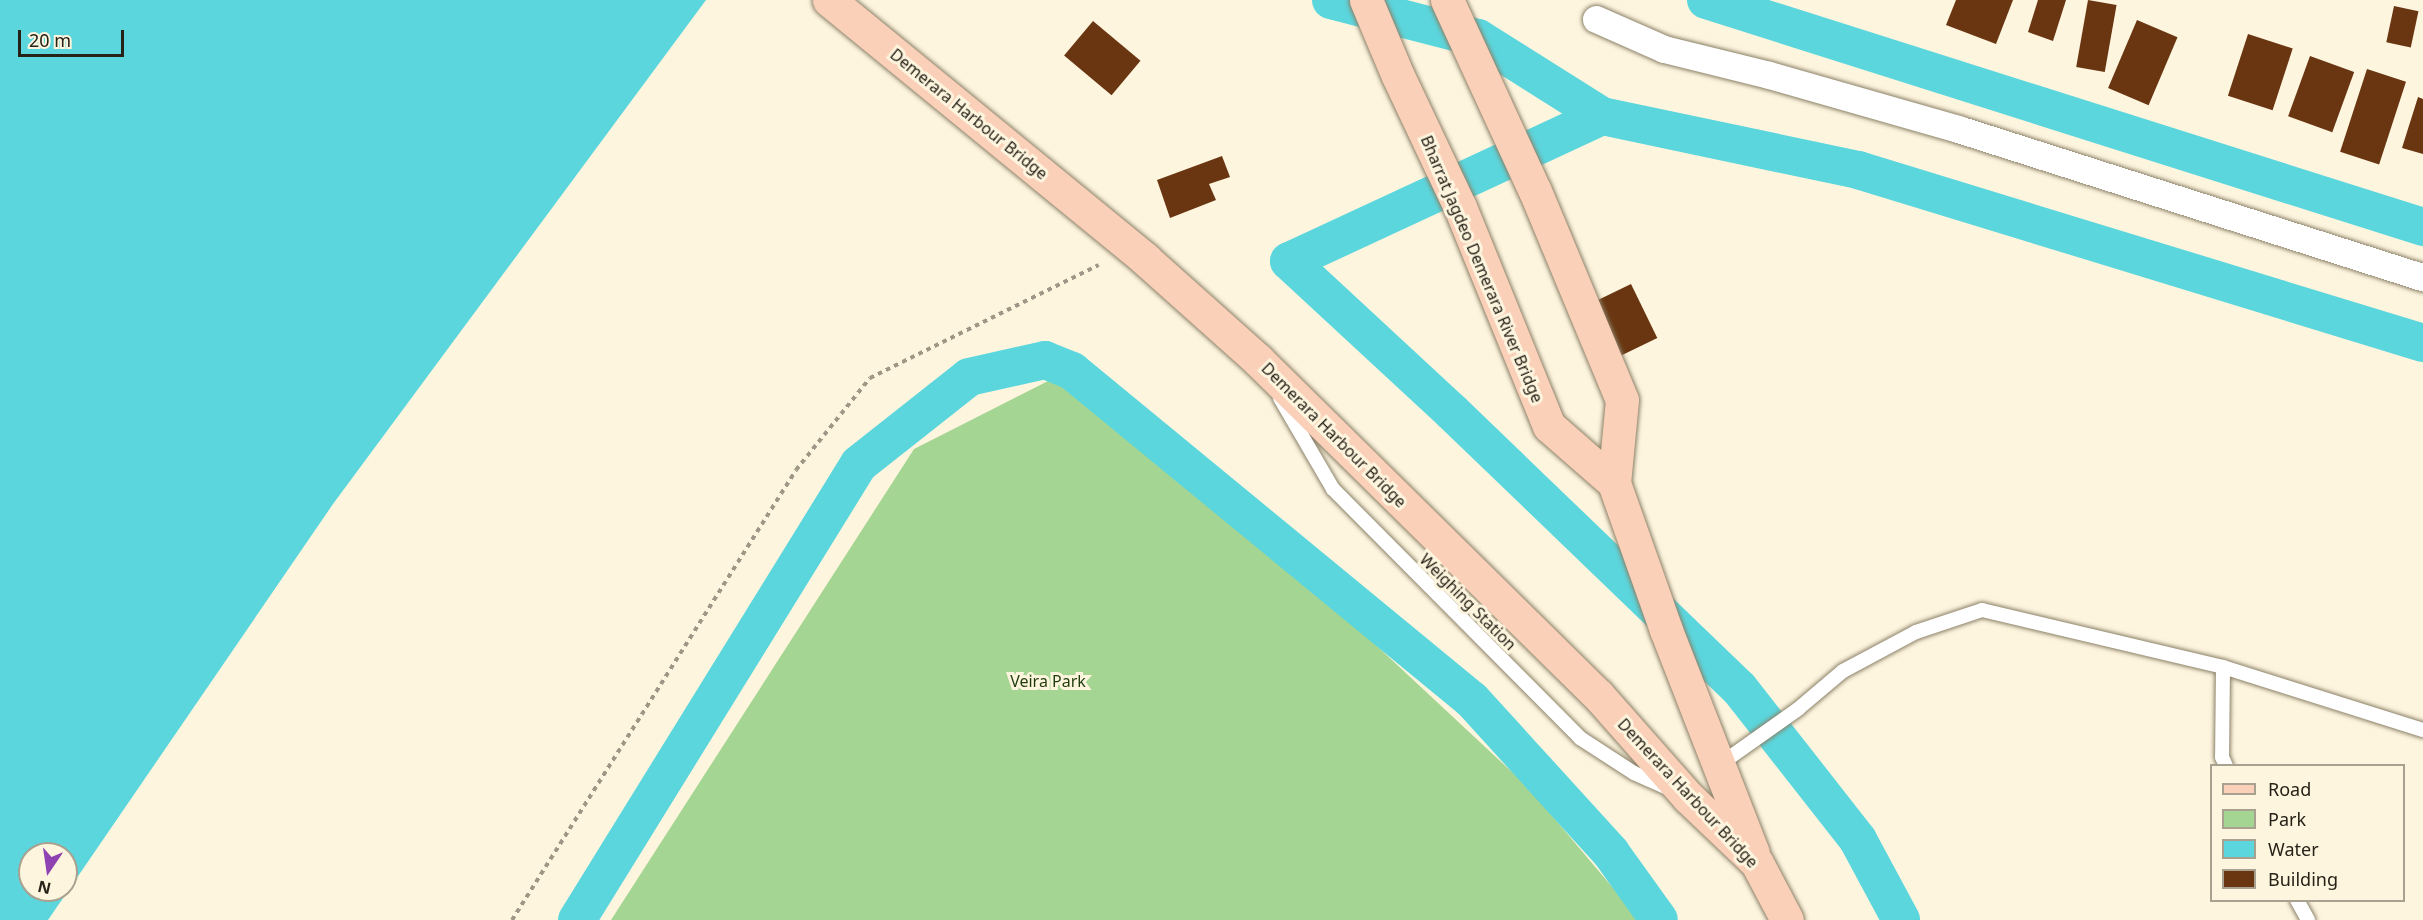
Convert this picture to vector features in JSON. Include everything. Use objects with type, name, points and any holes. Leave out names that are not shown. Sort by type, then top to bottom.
[{"type":"main road","name":"Demerara Harbour Bridge","points":[[829,0],[964,108],[1132,249],[1258,360],[1598,694],[1688,797],[1756,863],[1787,920]]},
{"type":"main road","name":"Bharrat Jagdeo Demerara River Bridge","points":[[1366,0],[1398,76],[1460,207],[1549,426],[1614,483]]},
{"type":"main road","name":"Bharrat Jagdeo Demerara River Bridge","points":[[1447,0],[1535,191],[1622,400],[1614,483],[1666,630],[1756,863]]},
{"type":"street","points":[[1596,19],[1664,49],[1769,75],[1958,129],[2423,277]]},
{"type":"lane","name":"Weighing Station","points":[[1258,360],[1333,489],[1580,738],[1634,773],[1688,797]]},
{"type":"lane","points":[[1719,766],[1798,709],[1843,671],[1916,632],[1982,610],[2223,667],[2423,730]]},
{"type":"lane","points":[[2223,667],[2222,757],[2226,764]]},
{"type":"lane","points":[[2299,902],[2308,920]]},
{"type":"path","points":[[512,920],[796,470],[870,378],[1132,249]]},
{"type":"green space","name":"Veira Park","points":[[1052,379],[1333,605],[1527,786],[1640,920],[611,920],[914,449]]},
{"type":"water","points":[[0,0],[706,0],[333,504],[78,876],[78,842],[18,842],[18,902],[60,902],[48,920],[0,920]]},
{"type":"building","points":[[1956,0],[2013,0],[1996,44],[1946,25]]},
{"type":"building","points":[[2038,0],[2066,0],[2053,41],[2028,32]]},
{"type":"building","points":[[2088,0],[2117,5],[2105,72],[2076,67]]},
{"type":"building","points":[[2394,6],[2418,11],[2411,47],[2386,42]]},
{"type":"building","points":[[2137,20],[2178,37],[2149,105],[2108,88]]},
{"type":"building","points":[[1093,21],[1140,61],[1112,95],[1064,55]]},
{"type":"building","points":[[2248,34],[2293,49],[2273,110],[2228,96]]},
{"type":"building","points":[[2310,56],[2354,72],[2332,132],[2288,116]]},
{"type":"building","points":[[2367,69],[2406,82],[2379,164],[2340,152]]},
{"type":"building","points":[[2418,97],[2423,99],[2423,154],[2402,148]]},
{"type":"building","points":[[1222,156],[1230,177],[1209,184],[1216,200],[1170,218],[1157,180]]},
{"type":"building","points":[[1631,284],[1657,338],[1619,357],[1592,303]]},
{"type":"waterway","points":[[1331,0],[1478,38],[1602,116],[1858,170],[2423,343]]},
{"type":"waterway","points":[[1706,0],[2423,227]]},
{"type":"waterway","points":[[1602,116],[1289,261],[1452,412],[1739,688],[1858,840],[1901,920]]},
{"type":"waterway","points":[[577,920],[859,464],[969,377],[1045,360],[1072,371],[1472,700],[1611,853],[1659,920]]}]
